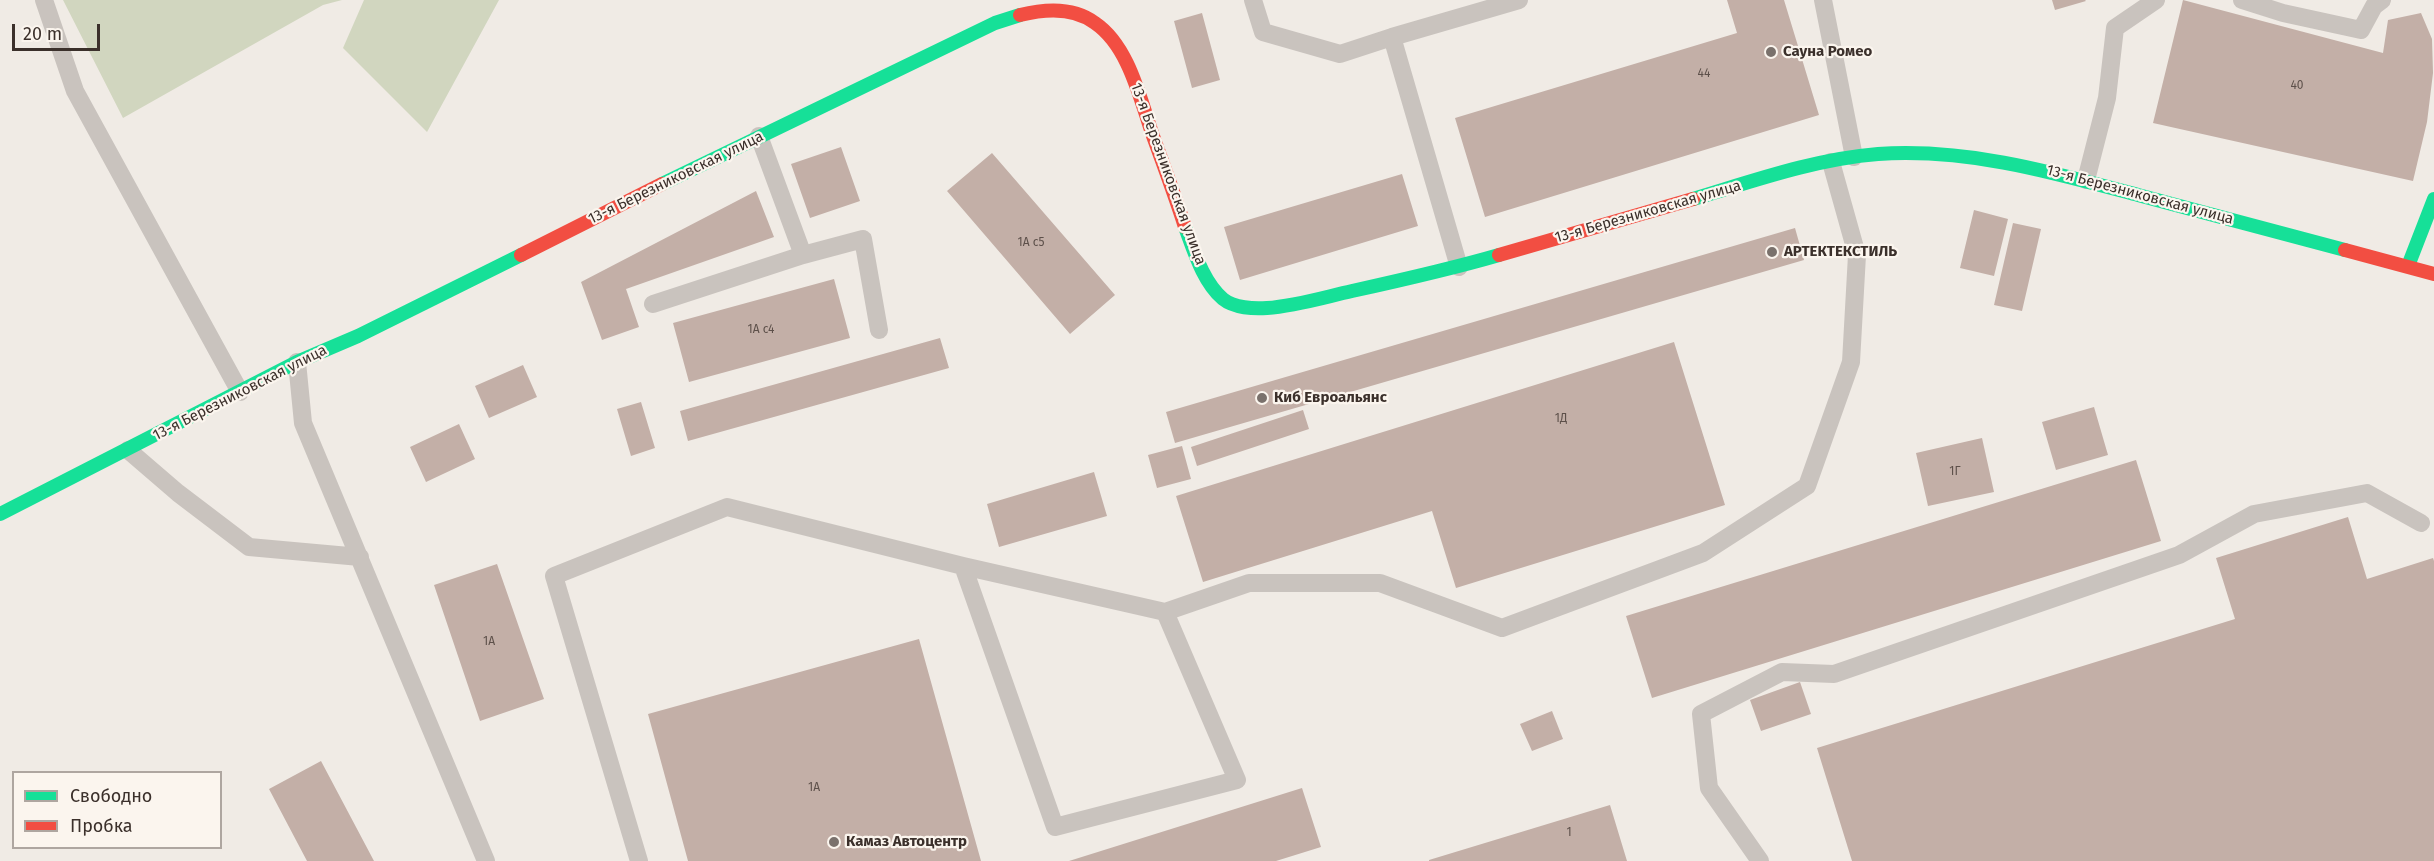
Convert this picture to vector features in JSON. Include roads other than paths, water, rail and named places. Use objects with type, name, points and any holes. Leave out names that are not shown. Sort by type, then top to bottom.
[{"type":"street","name":"13-я Березниковская улица","points":[[0,514],[297,362],[358,336],[759,136],[1032,6],[1061,10],[1090,19],[1107,32],[1132,77],[1197,259],[1224,300],[1237,306],[1252,308],[1285,306],[1459,267],[1799,168],[1854,157],[1895,153],[1980,158],[2028,166],[2434,274]]},
{"type":"street","points":[[2408,266],[2434,199]]},
{"type":"lane","points":[[44,0],[75,92],[240,392]]},
{"type":"lane","points":[[1090,19],[1096,0]]},
{"type":"lane","points":[[1253,0],[1263,32],[1340,54],[1519,0]]},
{"type":"lane","points":[[1823,0],[1854,157]]},
{"type":"lane","points":[[2086,180],[2107,98],[2115,28],[2156,0]]},
{"type":"lane","points":[[2242,0],[2283,13],[2361,30],[2374,6],[2382,0]]},
{"type":"lane","points":[[1392,37],[1459,267]]},
{"type":"lane","points":[[759,136],[803,255]]},
{"type":"lane","points":[[639,861],[554,576],[727,507],[963,566],[1166,612],[1249,583],[1380,583],[1502,628],[1703,553],[1807,486],[1851,362],[1857,255],[1831,162]]},
{"type":"lane","points":[[653,304],[803,255],[863,239],[879,330]]},
{"type":"lane","points":[[297,362],[303,423],[486,861]]},
{"type":"lane","points":[[128,450],[178,493],[249,547],[360,557]]},
{"type":"lane","points":[[1760,861],[1708,788],[1701,714],[1782,672],[1834,674],[2179,555],[2254,514],[2367,493],[2421,523]]},
{"type":"lane","points":[[963,566],[1055,827],[1237,780],[1166,612]]},
{"type":"place","name":"Сауна Ромео","points":[[1771,52]]},
{"type":"place","name":"АРТЕКТЕКСТИЛЬ","points":[[1772,252]]},
{"type":"place","name":"Киб Евроальянс","points":[[1262,398]]},
{"type":"place","name":"Камаз Автоцентр","points":[[834,842]]}]
